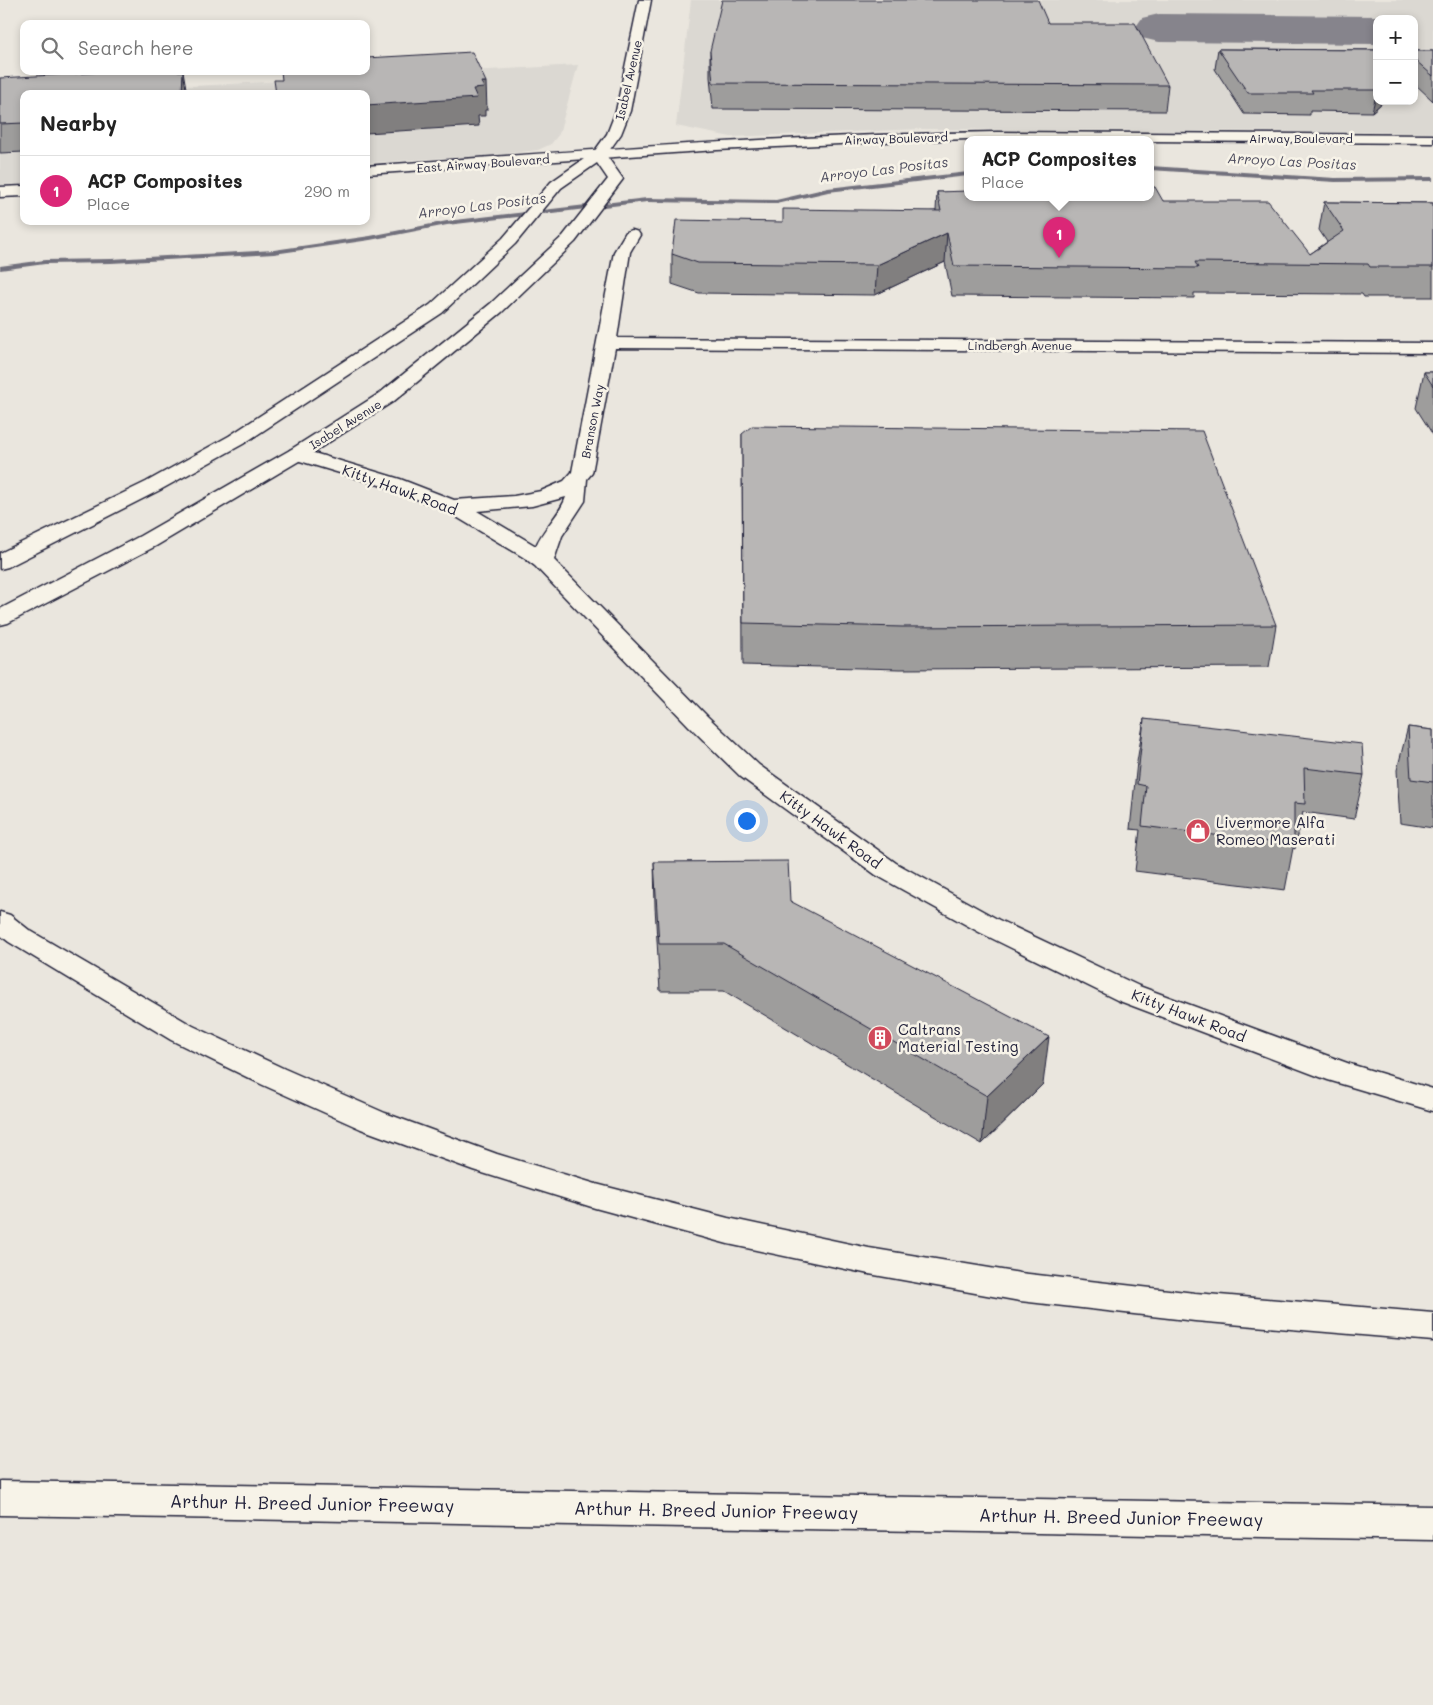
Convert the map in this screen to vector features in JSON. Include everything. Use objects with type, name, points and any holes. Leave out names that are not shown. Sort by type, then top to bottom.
[{"type":"main road","name":"Isabel Avenue","points":[[0,562],[153,486],[236,440],[436,308],[509,241],[556,185],[599,155],[614,134],[623,110],[645,0]]},
{"type":"main road","name":"Airway Boulevard","points":[[599,155],[829,140],[964,136]]},
{"type":"main road","name":"Airway Boulevard","points":[[1154,137],[1433,139]]},
{"type":"main road","name":"Isabel Avenue","points":[[0,618],[148,541],[298,454],[387,397],[496,308],[568,239],[616,179],[599,155]]},
{"type":"main road","name":"East Airway Boulevard","points":[[370,170],[599,155]]},
{"type":"main road","points":[[0,192],[20,191]]},
{"type":"main road","name":"Branson Way","points":[[452,506],[503,504],[548,496],[571,486],[582,473],[608,342],[622,252],[632,235]]},
{"type":"main road","name":"Lindbergh Avenue","points":[[608,342],[1433,348]]},
{"type":"main road","name":"Kitty Hawk Road","points":[[298,454],[392,483],[452,506],[542,561],[698,721],[750,771],[814,819],[886,869],[989,926],[1128,993],[1340,1072],[1433,1100]]},
{"type":"main road","points":[[542,561],[555,529],[573,508],[578,492],[577,479]]},
{"type":"main road","points":[[0,548],[36,534],[76,524]]},
{"type":"main road","points":[[0,921],[19,936],[182,1033],[274,1077],[373,1121],[485,1162],[595,1196],[775,1241],[869,1261],[1020,1287],[1195,1307],[1433,1327]]},
{"type":"main road","name":"Arthur H. Breed Junior Freeway","points":[[0,1498],[1433,1523]]},
{"type":"shaded area","points":[[691,0],[1433,0],[1433,133],[921,129],[731,137],[676,126]]},
{"type":"shaded area","points":[[578,65],[559,134],[551,144],[538,150],[497,155],[370,163],[370,90],[120,90]]},
{"type":"shaded area","points":[[20,95],[20,184],[0,185],[0,96]]},
{"type":"building","points":[[722,0],[1038,0],[1048,23],[1135,23],[1168,85],[713,83],[710,51]]},
{"type":"building","points":[[1218,49],[1373,50],[1373,90],[1311,90],[1313,93],[1248,93]]},
{"type":"building","points":[[1418,51],[1433,51],[1433,76],[1418,63]]},
{"type":"building","points":[[472,52],[486,82],[481,82],[484,88],[473,89],[477,98],[370,105],[370,90],[275,90],[274,80],[282,80],[281,75],[370,75],[370,58]]},
{"type":"building","points":[[52,75],[183,75],[182,90],[20,90],[20,123],[0,124],[0,78]]},
{"type":"building","points":[[1155,187],[1163,201],[1268,201],[1310,254],[1344,231],[1324,202],[1433,203],[1433,267],[1370,267],[1368,264],[1195,262],[1198,268],[954,266],[947,233],[877,265],[698,263],[672,254],[676,220],[783,222],[783,209],[941,211],[937,192],[964,191],[964,201],[1154,201]]},
{"type":"building","points":[[1424,372],[1433,372],[1433,386]]},
{"type":"building","points":[[752,426],[1202,431],[1276,625],[902,627],[743,623],[742,434]]},
{"type":"building","points":[[1144,719],[1362,744],[1364,775],[1304,768],[1305,804],[1294,803],[1294,845],[1142,826],[1146,786],[1137,784]]},
{"type":"building","points":[[1408,727],[1433,730],[1433,782],[1411,779]]},
{"type":"building","points":[[788,861],[790,901],[1049,1037],[987,1096],[724,944],[659,944],[654,862]]},
{"type":"waterway","name":"Arroyo Las Positas","points":[[1154,168],[1335,180],[1433,179]]},
{"type":"waterway","name":"Arroyo Las Positas","points":[[0,268],[45,262],[111,261],[274,252],[370,238],[447,223],[647,200],[776,202],[828,190],[964,174]]},
{"type":"taxiway","points":[[1159,28],[1373,30]]},
{"type":"place","name":"ACP Composites","points":[[1059,258]]},
{"type":"place","name":"Livermore Alfa Romeo Maserati","points":[[1198,831]]},
{"type":"place","name":"Caltrans Material Testing","points":[[880,1038]]}]
